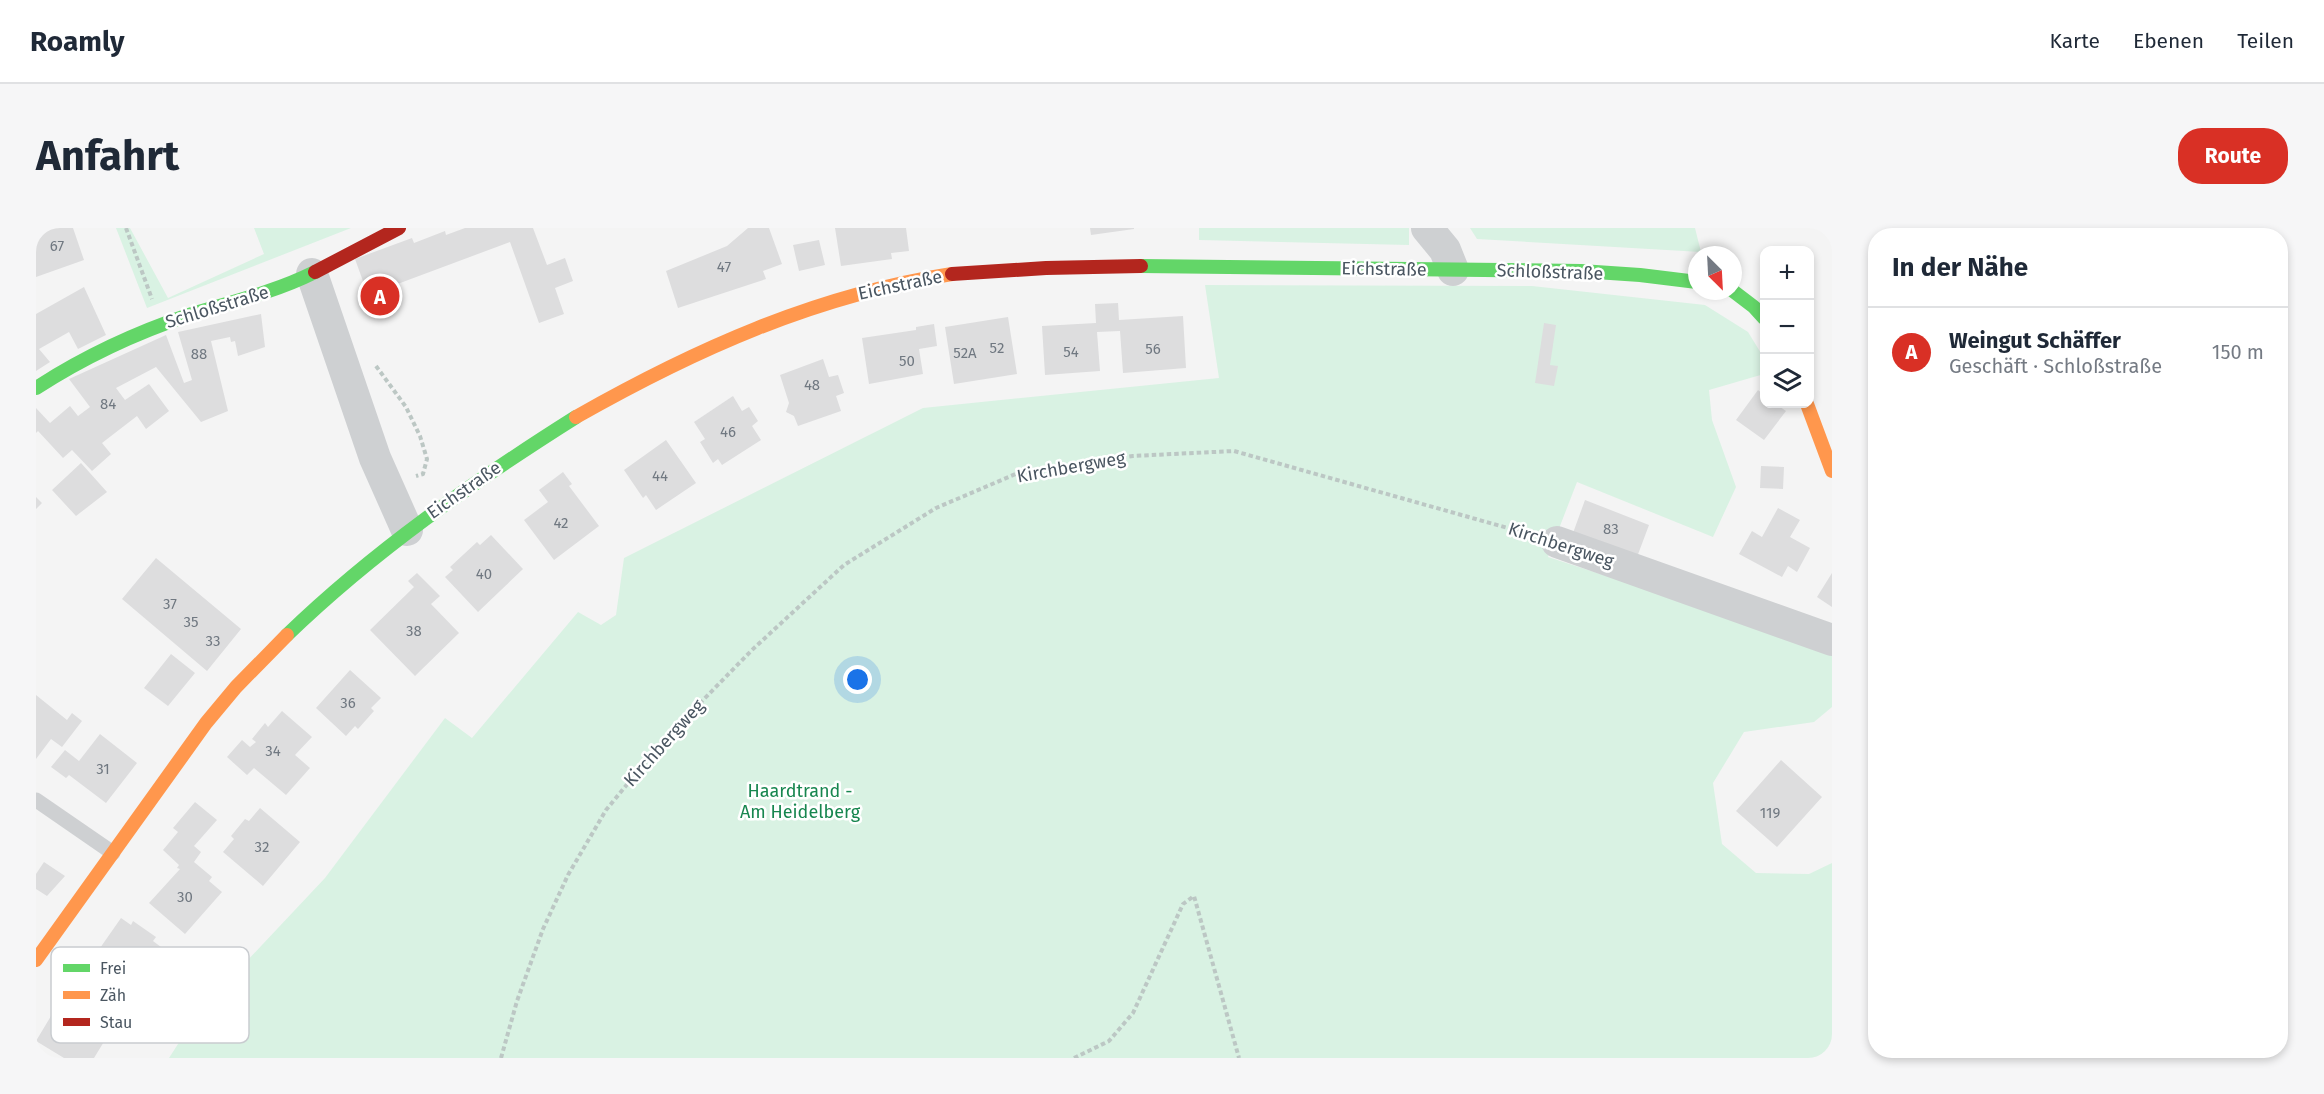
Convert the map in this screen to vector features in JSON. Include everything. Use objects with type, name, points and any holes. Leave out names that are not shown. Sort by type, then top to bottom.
[{"type":"street","name":"Schloßstraße","points":[[36,388],[82,359],[158,326],[211,308],[255,297],[312,274],[399,228]]},
{"type":"street","points":[[1427,228],[1445,250],[1454,270]]},
{"type":"street","name":"Eichstraße","points":[[36,960],[187,749],[233,690],[357,570],[407,530],[504,462],[595,404],[684,357],[811,306],[873,289],[946,274],[1043,267],[1145,266],[1454,270]]},
{"type":"street","name":"Schloßstraße","points":[[1454,270],[1604,273],[1688,281]]},
{"type":"street","name":"Eichstraße","points":[[312,274],[386,485],[407,530]]},
{"type":"street","points":[[1742,298],[1760,313]]},
{"type":"street","points":[[1808,408],[1832,471]]},
{"type":"street","name":"Kirchbergweg","points":[[1557,542],[1832,640]]},
{"type":"lane","points":[[36,800],[112,854]]},
{"type":"path","points":[[126,228],[155,306],[158,326]]},
{"type":"path","points":[[338,352],[370,358],[406,407],[420,436],[427,459],[423,474],[386,485]]},
{"type":"path","name":"Kirchbergweg","points":[[501,1058],[517,1001],[543,929],[568,875],[606,810],[662,742],[752,650],[844,565],[936,508],[1018,474],[1133,456],[1234,451],[1557,542]]},
{"type":"path","points":[[1074,1058],[1109,1041],[1133,1013],[1183,904],[1194,896],[1239,1058]]},
{"type":"green space","points":[[116,228],[130,228],[168,298],[264,254],[254,228],[351,228],[147,308]]},
{"type":"green space","points":[[1199,228],[1409,228],[1409,245],[1199,240]]},
{"type":"green space","points":[[1470,228],[1695,228],[1700,246],[1688,246],[1688,251],[1477,239]]},
{"type":"green space","name":"Haardtrand - Am Heidelberg","points":[[1205,285],[1532,286],[1705,305],[1748,332],[1760,352],[1760,375],[1709,390],[1712,420],[1736,487],[1713,537],[1577,482],[1548,557],[1832,649],[1832,707],[1814,722],[1744,732],[1713,783],[1722,844],[1756,873],[1809,874],[1832,863],[1832,1058],[169,1058],[179,1043],[249,1043],[249,959],[325,878],[445,718],[472,738],[578,612],[601,625],[616,615],[624,558],[923,408],[1219,378]]},
{"type":"building","points":[[48,228],[73,228],[84,260],[36,277],[36,232]]},
{"type":"building","points":[[465,228],[533,228],[547,265],[565,258],[573,281],[555,288],[564,314],[539,323],[510,242],[368,295],[355,259],[412,238],[414,243],[445,231],[446,235]]},
{"type":"building","points":[[748,228],[769,228],[782,264],[763,271],[766,279],[678,308],[666,271],[727,246]]},
{"type":"building","points":[[835,228],[906,228],[909,251],[891,253],[892,259],[841,266]]},
{"type":"building","points":[[1090,228],[1134,228],[1134,229],[1091,235]]},
{"type":"building","points":[[819,240],[825,265],[799,271],[793,245]]},
{"type":"building","points":[[84,287],[106,335],[78,349],[69,332],[39,349],[50,362],[36,371],[36,314]]},
{"type":"building","points":[[1118,303],[1119,320],[1183,316],[1186,368],[1123,373],[1120,331],[1097,332],[1100,371],[1045,375],[1042,326],[1096,323],[1095,304]]},
{"type":"building","points":[[261,314],[265,347],[238,356],[235,341],[231,342],[230,337],[211,341],[228,411],[201,422],[156,367],[116,388],[125,400],[149,384],[169,411],[146,429],[137,416],[102,443],[111,454],[92,471],[72,450],[63,458],[38,431],[36,433],[36,408],[50,423],[70,406],[78,416],[90,407],[69,379],[166,335],[184,383],[192,380],[178,332]]},
{"type":"building","points":[[1008,317],[1017,374],[954,384],[945,327]]},
{"type":"building","points":[[1544,323],[1556,325],[1550,365],[1558,366],[1554,386],[1535,383]]},
{"type":"building","points":[[934,324],[937,346],[919,349],[923,374],[869,384],[862,338],[916,330],[916,327]]},
{"type":"building","points":[[823,359],[829,377],[838,375],[844,393],[836,396],[841,411],[798,426],[794,416],[786,412],[789,403],[780,375]]},
{"type":"building","points":[[1758,390],[1760,392],[1760,408],[1782,408],[1786,411],[1764,440],[1736,420]]},
{"type":"building","points":[[733,396],[742,411],[749,407],[758,421],[752,426],[761,440],[722,465],[718,459],[713,463],[700,442],[705,439],[694,422]]},
{"type":"building","points":[[666,440],[696,483],[656,510],[646,495],[643,498],[624,470]]},
{"type":"building","points":[[81,463],[107,492],[76,516],[52,490]]},
{"type":"building","points":[[1761,466],[1784,467],[1783,489],[1760,488]]},
{"type":"building","points":[[563,472],[572,484],[569,486],[599,526],[554,560],[524,520],[548,502],[539,490]]},
{"type":"building","points":[[36,497],[42,503],[36,509]]},
{"type":"building","points":[[1585,500],[1649,525],[1637,557],[1573,533]]},
{"type":"building","points":[[1778,508],[1800,520],[1790,537],[1810,548],[1797,572],[1788,566],[1782,577],[1739,554],[1752,531],[1762,537]]},
{"type":"building","points":[[491,535],[523,569],[478,612],[445,577],[453,570],[450,567],[477,542],[480,545]]},
{"type":"building","points":[[156,558],[241,629],[207,671],[122,599]]},
{"type":"building","points":[[417,573],[440,596],[431,604],[459,633],[415,676],[370,630],[414,587],[408,581]]},
{"type":"building","points":[[1832,573],[1832,607],[1817,597]]},
{"type":"building","points":[[171,654],[195,673],[168,706],[144,688]]},
{"type":"building","points":[[350,670],[381,698],[371,708],[374,711],[358,729],[355,726],[346,736],[316,708]]},
{"type":"building","points":[[36,695],[67,720],[72,713],[82,721],[62,747],[51,739],[36,759]]},
{"type":"building","points":[[282,711],[312,737],[295,755],[310,768],[286,795],[254,768],[247,775],[227,757],[242,740],[250,747],[256,742],[252,739],[265,723],[268,727]]},
{"type":"building","points":[[100,734],[137,763],[106,803],[69,775],[66,778],[51,767],[65,750],[79,761]]},
{"type":"building","points":[[1781,760],[1822,797],[1777,847],[1736,811]]},
{"type":"building","points":[[195,802],[217,820],[194,846],[201,852],[194,862],[212,877],[209,881],[222,892],[185,934],[149,903],[180,869],[177,868],[179,865],[163,850],[178,832],[173,828]]},
{"type":"building","points":[[260,808],[300,842],[263,886],[223,852],[234,839],[231,836],[245,819],[249,821]]},
{"type":"building","points":[[44,862],[65,876],[47,896],[36,889],[36,874]]},
{"type":"building","points":[[121,918],[131,925],[133,921],[156,937],[153,941],[161,947],[101,947]]},
{"type":"building","points":[[51,1016],[51,1043],[103,1043],[94,1058],[64,1058],[36,1041]]},
{"type":"traffic: fast","points":[[1141,266],[1581,271],[1688,281]]},
{"type":"traffic: fast","points":[[36,388],[91,356],[149,330],[189,315],[269,291],[315,272]]},
{"type":"traffic: fast","points":[[1742,298],[1760,314]]},
{"type":"traffic: fast","points":[[287,635],[320,604],[390,546],[462,492],[576,417]]},
{"type":"traffic: slow","points":[[576,417],[665,369],[757,328],[852,296],[902,283],[952,274]]},
{"type":"traffic: slow","points":[[1808,408],[1832,471]]},
{"type":"traffic: slow","points":[[36,960],[206,723],[236,687],[287,635]]},
{"type":"traffic: jam","points":[[315,272],[399,228]]},
{"type":"traffic: jam","points":[[952,274],[1046,268],[1141,266]]},
{"type":"place","name":"Weingut Schäffer","points":[[380,296]]}]
